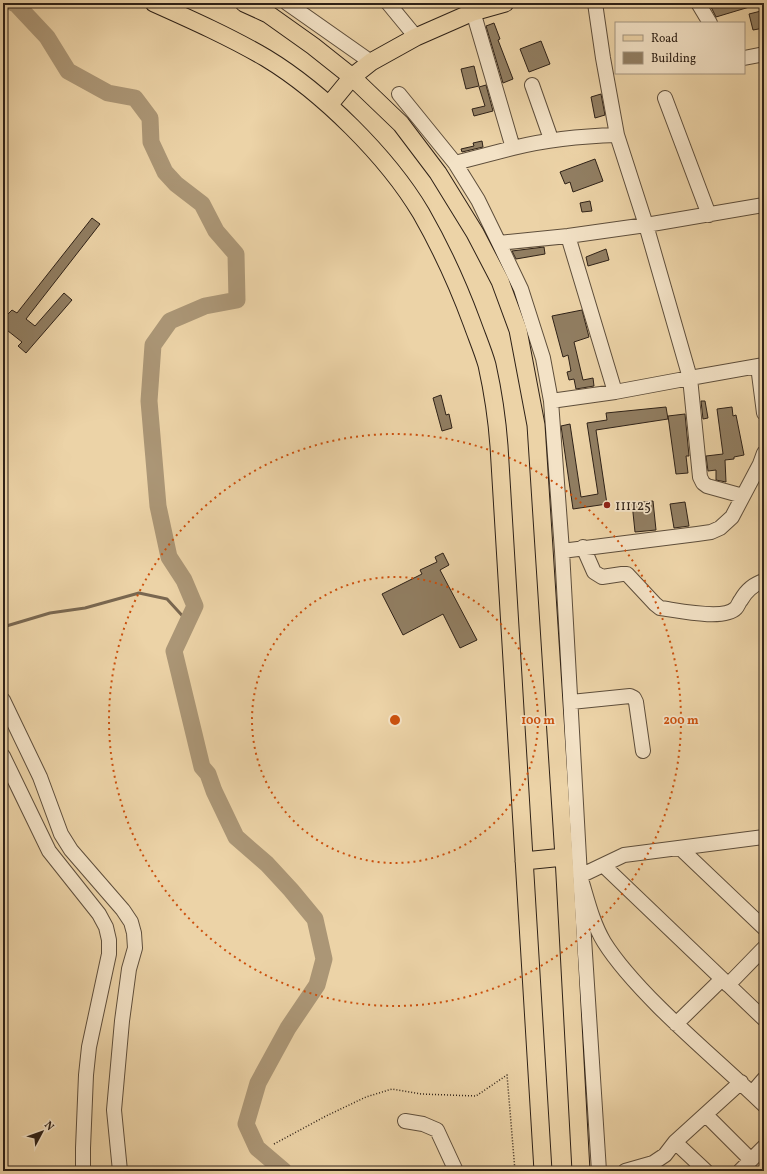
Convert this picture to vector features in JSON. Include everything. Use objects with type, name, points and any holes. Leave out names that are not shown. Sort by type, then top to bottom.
[{"type":"main road","points":[[154,3],[206,27],[266,58],[302,83],[329,105],[370,146],[400,182],[420,212],[457,284],[486,364],[496,410],[499,446],[543,1171]]},
{"type":"main road","points":[[244,3],[268,14],[313,46],[352,77],[401,124],[438,173],[476,233],[500,281],[518,330],[536,425],[564,857],[581,1171]]},
{"type":"main road","points":[[329,105],[352,77],[371,62],[416,37],[472,10],[505,3]]},
{"type":"main road","points":[[524,861],[564,857]]},
{"type":"street","points":[[287,3],[371,62]]},
{"type":"street","points":[[388,3],[416,37]]},
{"type":"street","points":[[595,3],[617,135],[646,226],[690,378],[700,476],[703,483],[708,486],[743,496]]},
{"type":"street","points":[[698,3],[709,22]]},
{"type":"street","points":[[472,10],[513,148]]},
{"type":"street","points":[[745,58],[764,54]]},
{"type":"street","points":[[532,85],[551,139]]},
{"type":"street","points":[[399,94],[455,163],[478,200],[520,290],[543,358],[551,401],[562,551],[580,876],[599,1171]]},
{"type":"street","points":[[665,98],[709,214]]},
{"type":"street","points":[[455,163],[551,139],[617,135]]},
{"type":"street","points":[[499,243],[646,226],[764,205]]},
{"type":"street","points":[[568,236],[614,392]]},
{"type":"street","points":[[551,401],[614,392],[761,365],[764,413]]},
{"type":"street","points":[[562,551],[583,547],[711,532],[720,528],[732,517],[760,464],[764,453]]},
{"type":"street","points":[[583,547],[594,572],[602,577],[627,574],[660,608],[711,615],[728,612],[736,609],[741,599],[754,584],[764,581]]},
{"type":"street","points":[[571,702],[630,696],[634,698],[636,702],[642,751]]},
{"type":"street","points":[[3,700],[40,776],[61,834],[71,850],[127,916],[131,922],[134,933],[134,948],[122,1021],[114,1110],[120,1171]]},
{"type":"street","points":[[3,756],[49,851],[99,914],[106,927],[109,940],[109,954],[89,1047],[85,1104],[83,1171]]},
{"type":"street","points":[[580,876],[624,855],[764,837]]},
{"type":"street","points":[[680,848],[764,928]]},
{"type":"street","points":[[603,865],[764,1019]]},
{"type":"street","points":[[580,876],[595,923],[604,942],[622,966],[641,989],[676,1024],[741,1082],[764,1105]]},
{"type":"street","points":[[676,1024],[764,948]]},
{"type":"street","points":[[752,1093],[764,1079]]},
{"type":"street","points":[[625,1171],[653,1163],[665,1155],[675,1142],[741,1082]]},
{"type":"street","points":[[706,1114],[751,1160]]},
{"type":"street","points":[[406,1121],[424,1124],[437,1130],[456,1171]]},
{"type":"street","points":[[675,1142],[706,1171]]},
{"type":"street","points":[[740,1171],[764,1147]]},
{"type":"path","points":[[274,1144],[366,1096],[392,1089],[420,1094],[476,1096],[507,1075],[515,1171]]},
{"type":"building","points":[[709,3],[755,3],[756,5],[716,17]]},
{"type":"building","points":[[761,11],[764,28],[753,30],[749,14]]},
{"type":"building","points":[[494,23],[500,39],[498,40],[513,79],[503,83],[486,26]]},
{"type":"building","points":[[541,41],[550,64],[529,72],[520,49]]},
{"type":"building","points":[[474,66],[479,86],[466,89],[461,69]]},
{"type":"building","points":[[486,85],[493,111],[474,116],[472,109],[485,106],[479,87]]},
{"type":"building","points":[[601,94],[605,115],[595,118],[591,97]]},
{"type":"building","points":[[482,141],[483,147],[462,152],[461,149],[474,146],[473,143]]},
{"type":"building","points":[[595,159],[603,181],[573,192],[570,182],[565,184],[560,172]]},
{"type":"building","points":[[590,201],[592,211],[582,212],[580,203]]},
{"type":"building","points":[[92,218],[100,224],[26,319],[35,326],[64,293],[72,300],[26,353],[18,346],[22,342],[3,327],[3,312],[7,315],[12,310],[17,313]]},
{"type":"building","points":[[544,247],[545,254],[516,259],[512,251]]},
{"type":"building","points":[[606,249],[609,260],[588,266],[586,257]]},
{"type":"building","points":[[582,310],[589,337],[574,342],[583,380],[593,378],[594,386],[576,389],[574,379],[569,380],[567,372],[571,371],[568,355],[563,357],[552,316]]},
{"type":"building","points":[[441,395],[446,415],[449,414],[452,428],[442,431],[433,398]]},
{"type":"building","points":[[701,401],[705,401],[708,418],[703,419]]},
{"type":"building","points":[[666,407],[668,419],[596,430],[607,504],[573,509],[561,426],[570,424],[581,497],[598,494],[587,423],[607,420],[606,413]]},
{"type":"building","points":[[732,407],[733,416],[736,415],[744,455],[734,457],[734,459],[725,460],[726,482],[716,480],[716,470],[708,471],[706,456],[723,454],[717,409]]},
{"type":"building","points":[[685,414],[689,456],[686,456],[688,473],[676,474],[668,416]]},
{"type":"building","points":[[653,501],[656,530],[635,532],[632,503]]},
{"type":"building","points":[[685,502],[689,526],[674,528],[670,504]]},
{"type":"building","points":[[443,553],[449,565],[440,570],[477,640],[460,648],[443,614],[403,635],[382,594],[422,574],[420,570],[437,562],[435,557]]},
{"type":"waterway","points":[[13,3],[16,4],[47,37],[68,71],[108,93],[135,98],[150,118],[151,142],[165,172],[176,184],[202,204],[216,231],[236,254],[237,300],[205,306],[170,321],[153,345],[149,401],[158,506],[169,557],[184,580],[195,606],[174,651],[202,767],[208,774],[214,791],[236,837],[267,864],[315,919],[324,959],[317,985],[288,1028],[258,1083],[246,1124],[257,1148],[284,1171]]},
{"type":"waterway","points":[[3,627],[50,613],[85,608],[139,593],[167,599],[188,622]]},
{"type":"place","name":"111125","points":[[607,505]]}]
